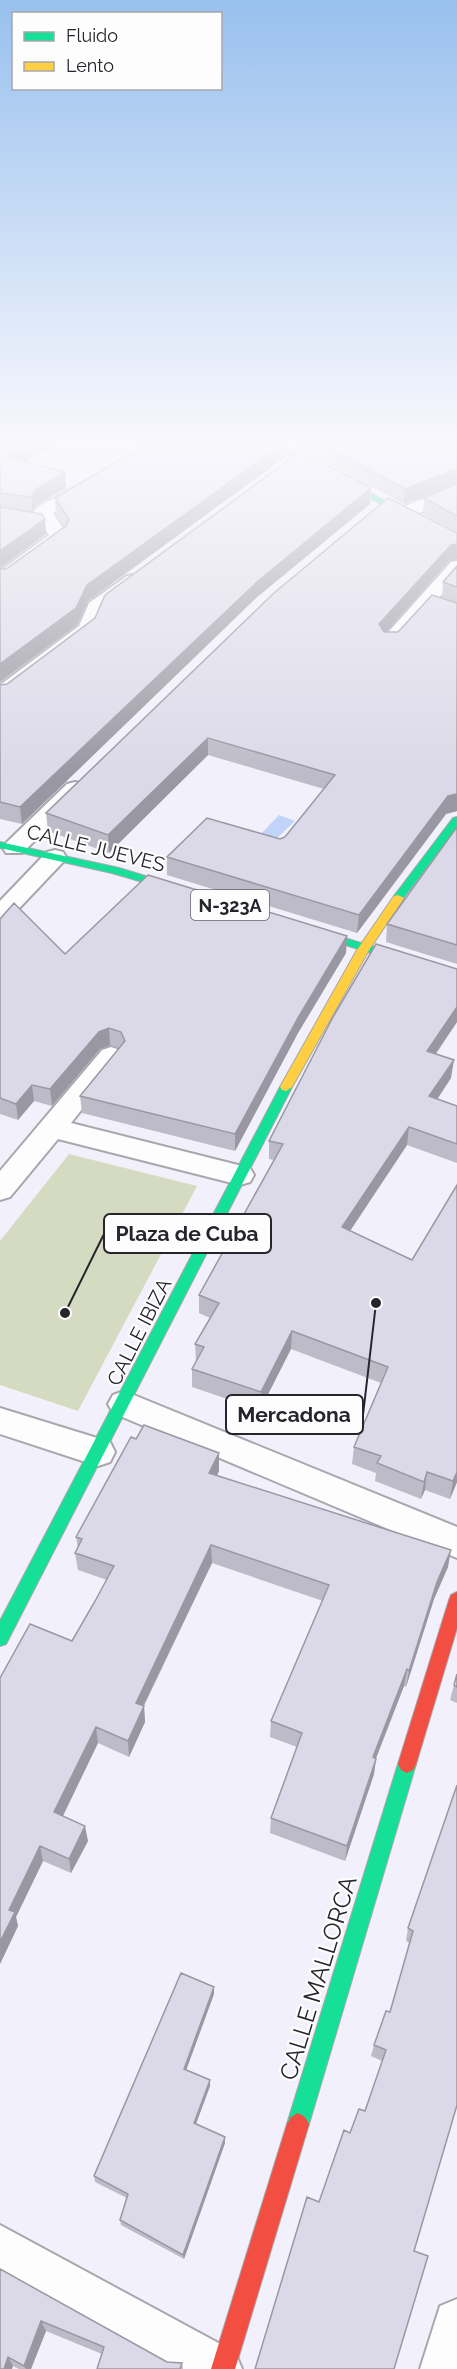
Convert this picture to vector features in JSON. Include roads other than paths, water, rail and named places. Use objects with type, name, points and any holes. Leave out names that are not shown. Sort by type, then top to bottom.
[{"type":"street","points":[[0,579],[32,556]]},
{"type":"street","points":[[390,642],[457,566]]},
{"type":"street","points":[[0,695],[88,629],[96,607],[144,571]]},
{"type":"street","points":[[426,601],[447,609]]},
{"type":"street","points":[[7,847],[89,775]]},
{"type":"street","name":"CALLE IBIZA","points":[[0,1638],[124,1404],[240,1175],[364,948],[457,820]]},
{"type":"street","name":"CALLE JUEVES","points":[[7,847],[115,870],[201,896]]},
{"type":"street","points":[[0,915],[54,857]]},
{"type":"street","name":"N-323A","points":[[296,926],[457,976]]},
{"type":"street","points":[[0,1190],[111,1056]]},
{"type":"street","points":[[53,1128],[240,1175]]},
{"type":"street","points":[[124,1404],[457,1543]]},
{"type":"street","points":[[0,1421],[98,1452]]},
{"type":"street","name":"CALLE MALLORCA","points":[[220,2369],[457,1599]]},
{"type":"street","points":[[0,2247],[220,2369]]},
{"type":"street","points":[[444,2369],[457,2323]]},
{"type":"water","points":[[279,815],[295,821],[275,840],[260,835]]},
{"type":"place","name":"Mercadona","points":[[376,1303]]},
{"type":"place","name":"Plaza de Cuba","points":[[65,1313]]}]
